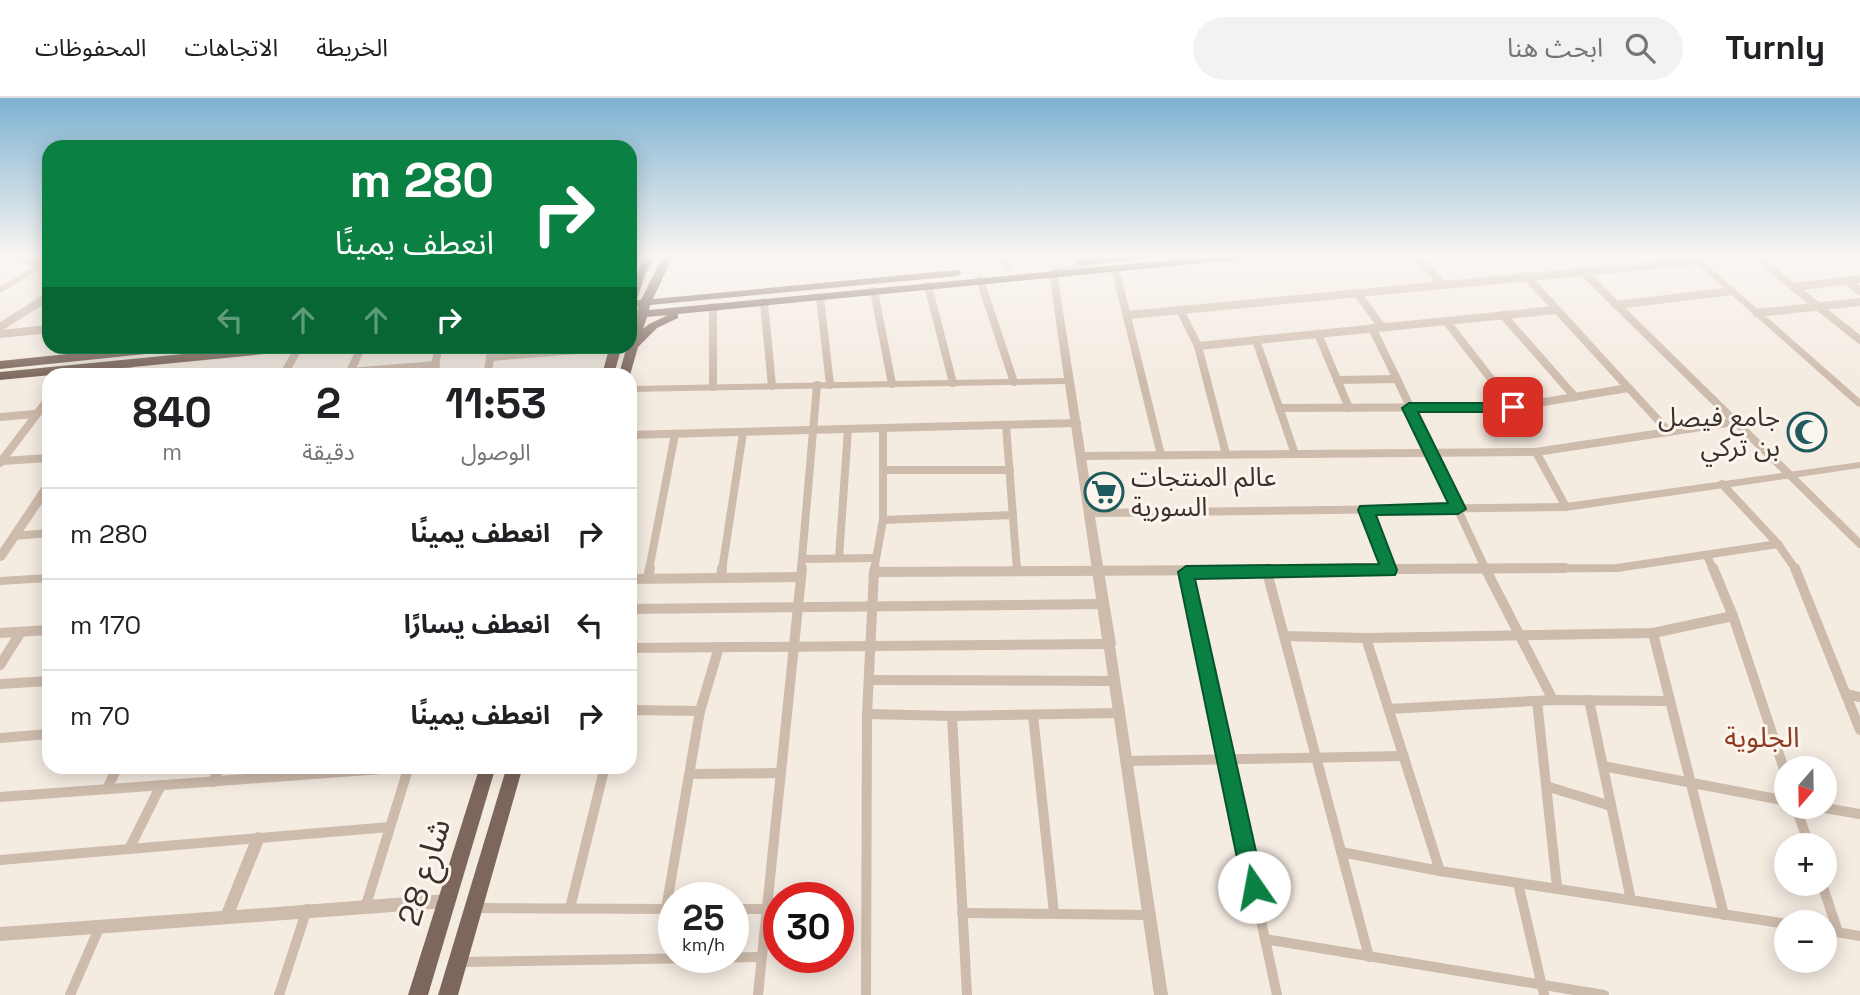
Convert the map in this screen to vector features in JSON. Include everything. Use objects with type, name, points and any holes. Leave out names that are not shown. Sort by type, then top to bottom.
[{"type":"main road","points":[[669,298],[675,300]]},
{"type":"main road","points":[[639,311],[675,300],[697,298]]},
{"type":"main road","points":[[639,311],[708,308],[810,298]]},
{"type":"main road","points":[[637,343],[653,326],[666,319],[708,308]]},
{"type":"main road","points":[[0,365],[78,354]]},
{"type":"main road","points":[[134,368],[235,354]]},
{"type":"main road","points":[[0,376],[42,374]]},
{"type":"main road","name":"شارع 28","points":[[418,995],[486,774]]},
{"type":"main road","points":[[448,995],[513,774]]},
{"type":"street","points":[[820,298],[830,385]]},
{"type":"street","points":[[875,298],[892,384]]},
{"type":"street","points":[[931,298],[953,383]]},
{"type":"street","points":[[986,298],[1014,382]]},
{"type":"street","points":[[1058,298],[1161,995]]},
{"type":"street","points":[[1123,298],[1161,455]]},
{"type":"street","points":[[1128,315],[1306,298]]},
{"type":"street","points":[[1360,298],[1382,327]]},
{"type":"street","points":[[1545,298],[1669,432]]},
{"type":"street","points":[[1609,298],[1860,544]]},
{"type":"street","points":[[1616,305],[1680,298]]},
{"type":"street","points":[[1739,298],[1860,404]]},
{"type":"street","points":[[1808,298],[1860,340]]},
{"type":"street","points":[[0,327],[42,300]]},
{"type":"street","points":[[764,302],[772,386]]},
{"type":"street","points":[[1757,313],[1860,302]]},
{"type":"street","points":[[708,308],[713,387]]},
{"type":"street","points":[[1181,310],[1198,346],[1226,454]]},
{"type":"street","points":[[1198,346],[1555,310]]},
{"type":"street","points":[[1503,315],[1575,397]]},
{"type":"street","points":[[1446,321],[1513,407]]},
{"type":"street","points":[[1372,328],[1486,570],[1553,700]]},
{"type":"street","points":[[0,334],[42,330]]},
{"type":"street","points":[[1318,334],[1349,408]]},
{"type":"street","points":[[1256,340],[1295,454]]},
{"type":"street","points":[[435,368],[438,354]]},
{"type":"street","points":[[488,368],[491,354]]},
{"type":"street","points":[[490,357],[528,354]]},
{"type":"street","points":[[404,368],[436,365]]},
{"type":"street","points":[[1337,380],[1397,379]]},
{"type":"street","points":[[637,389],[1070,381]]},
{"type":"street","points":[[768,882],[795,646],[817,385]]},
{"type":"street","points":[[1279,408],[1513,407],[1628,388]]},
{"type":"street","points":[[1,462],[42,405]]},
{"type":"street","points":[[0,417],[34,414]]},
{"type":"street","points":[[1081,456],[1536,452],[1734,422]]},
{"type":"street","points":[[637,435],[1077,423]]},
{"type":"street","points":[[1006,425],[1017,571]]},
{"type":"street","points":[[866,995],[869,646],[874,558],[883,520],[883,428]]},
{"type":"street","points":[[839,558],[848,429]]},
{"type":"street","points":[[720,578],[743,433]]},
{"type":"street","points":[[648,578],[675,434]]},
{"type":"street","points":[[1536,452],[1566,508]]},
{"type":"street","points":[[1,462],[42,459]]},
{"type":"street","points":[[1090,513],[1566,508],[1722,484],[1858,468]]},
{"type":"street","points":[[883,470],[1010,470]]},
{"type":"street","points":[[1722,484],[1777,544],[1800,576],[1860,730]]},
{"type":"street","points":[[0,557],[42,496]]},
{"type":"street","points":[[1366,510],[1389,570]]},
{"type":"street","points":[[883,520],[1013,515]]},
{"type":"street","points":[[15,536],[42,534]]},
{"type":"street","points":[[874,572],[1617,569],[1777,544]]},
{"type":"street","points":[[1707,555],[1733,615],[1780,756]]},
{"type":"street","points":[[802,559],[874,558]]},
{"type":"street","points":[[1186,572],[1277,995]]},
{"type":"street","points":[[1267,572],[1369,957]]},
{"type":"street","points":[[637,579],[801,577]]},
{"type":"street","points":[[0,581],[42,578]]},
{"type":"street","points":[[637,609],[1104,604]]},
{"type":"street","points":[[1284,636],[1366,638],[1653,633],[1733,615]]},
{"type":"street","points":[[0,633],[42,630]]},
{"type":"street","points":[[0,665],[21,632]]},
{"type":"street","points":[[1653,633],[1724,915]]},
{"type":"street","points":[[1366,638],[1440,871]]},
{"type":"street","points":[[637,648],[1110,644]]},
{"type":"street","points":[[674,882],[700,711],[719,647]]},
{"type":"street","points":[[869,680],[1115,681]]},
{"type":"street","points":[[0,684],[42,681]]},
{"type":"street","points":[[1846,694],[1860,696]]},
{"type":"street","points":[[1389,709],[1553,700],[1670,701]]},
{"type":"street","points":[[1589,700],[1631,900]]},
{"type":"street","points":[[1537,701],[1556,887]]},
{"type":"street","points":[[637,710],[700,711]]},
{"type":"street","points":[[867,714],[952,716],[1120,713]]},
{"type":"street","points":[[1033,715],[1054,913]]},
{"type":"street","points":[[952,716],[967,995]]},
{"type":"street","points":[[0,738],[42,735]]},
{"type":"street","points":[[1127,761],[1404,756]]},
{"type":"street","points":[[1603,766],[1774,799]]},
{"type":"street","points":[[690,774],[780,773]]},
{"type":"street","points":[[107,789],[114,774]]},
{"type":"street","points":[[213,782],[216,774]]},
{"type":"street","points":[[0,797],[318,774]]},
{"type":"street","points":[[366,905],[407,774]]},
{"type":"street","points":[[570,908],[604,774]]},
{"type":"street","points":[[129,849],[161,785]]},
{"type":"street","points":[[1546,786],[1611,806]]},
{"type":"street","points":[[1838,810],[1860,814]]},
{"type":"street","points":[[0,860],[388,827]]},
{"type":"street","points":[[227,916],[258,838]]},
{"type":"street","points":[[1341,852],[1440,871],[1774,923]]},
{"type":"street","points":[[1518,883],[1543,990]]},
{"type":"street","points":[[0,934],[307,909],[446,901]]},
{"type":"street","points":[[475,908],[658,909]]},
{"type":"street","points":[[279,995],[307,909]]},
{"type":"street","points":[[962,913],[1150,915]]},
{"type":"street","points":[[70,995],[100,926]]},
{"type":"street","points":[[758,995],[763,928]]},
{"type":"street","points":[[1837,932],[1860,936]]},
{"type":"street","points":[[1265,939],[1543,990],[1604,995]]},
{"type":"street","points":[[749,957],[760,957]]},
{"type":"street","points":[[458,962],[658,958]]},
{"type":"place","name":"جامع فيصل بن تركي","points":[[1807,432]]},
{"type":"place","name":"عالم المنتجات السورية","points":[[1104,492]]},
{"type":"district","name":"الجلوية","points":[[1762,737]]},
{"type":"route","points":[[1254,887],[1186,572],[1389,570],[1366,510],[1458,509],[1409,408],[1513,407]]}]
